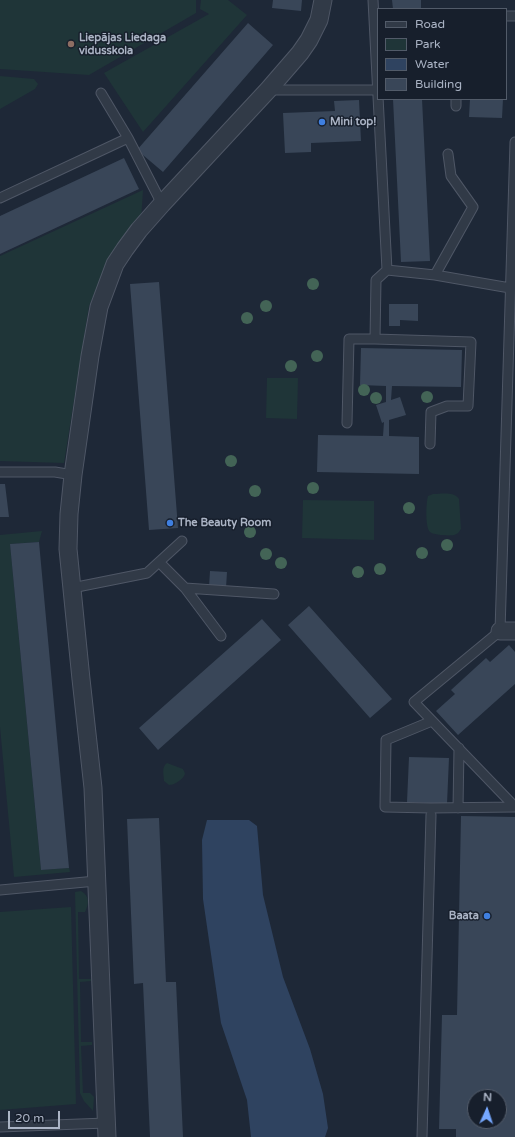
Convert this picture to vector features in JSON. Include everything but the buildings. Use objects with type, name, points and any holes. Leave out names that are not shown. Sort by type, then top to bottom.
[{"type":"street","points":[[107,1130],[93,788],[68,549],[72,475],[99,307],[116,264],[139,230],[268,90],[300,53],[309,40],[319,20],[322,0]]},
{"type":"lane","points":[[268,90],[377,90],[373,0]]},
{"type":"lane","points":[[101,93],[128,138],[162,204]]},
{"type":"lane","points":[[378,100],[387,270]]},
{"type":"lane","points":[[0,198],[128,138]]},
{"type":"lane","points":[[515,142],[510,288],[507,631],[414,702],[515,807]]},
{"type":"lane","points":[[435,275],[473,207],[451,176],[448,154]]},
{"type":"lane","points":[[375,338],[376,280],[387,270],[435,275],[510,288]]},
{"type":"lane","points":[[347,423],[349,339],[375,338],[471,342],[468,406],[446,406],[431,412],[430,444]]},
{"type":"lane","points":[[0,472],[54,472],[72,475]]},
{"type":"lane","points":[[72,588],[147,573],[182,541]]},
{"type":"lane","points":[[159,562],[184,588],[220,636]]},
{"type":"lane","points":[[184,588],[274,594]]},
{"type":"lane","points":[[432,721],[386,740],[385,807],[515,807]]},
{"type":"lane","points":[[458,808],[459,748]]},
{"type":"lane","points":[[422,1137],[431,815]]},
{"type":"lane","points":[[0,884],[0,890],[96,881]]},
{"type":"lane","points":[[0,1128],[107,1130]]},
{"type":"green space","name":"Liepājas Liedaga vidusskola","points":[[0,0],[196,0],[196,13],[89,75],[0,69]]},
{"type":"green space","points":[[201,0],[228,0],[247,15],[143,132],[104,73],[209,14],[200,9]]},
{"type":"green space","points":[[0,76],[34,79],[38,84],[35,89],[0,109]]},
{"type":"green space","points":[[143,190],[141,221],[112,255],[89,306],[64,463],[0,461],[0,256]]},
{"type":"green space","points":[[267,378],[298,378],[297,419],[266,418]]},
{"type":"green space","points":[[433,494],[451,494],[457,496],[459,499],[461,529],[456,534],[438,535],[430,532],[428,529],[426,515],[427,499],[428,496]]},
{"type":"green space","points":[[303,500],[374,501],[374,540],[302,538]]},
{"type":"green space","points":[[42,531],[39,542],[10,544],[41,870],[69,868],[70,872],[14,877],[0,727],[0,535]]},
{"type":"green space","points":[[167,763],[183,769],[185,773],[182,779],[171,785],[164,781],[163,769]]},
{"type":"green space","points":[[81,891],[86,895],[88,903],[85,912],[78,912],[79,979],[91,979],[91,981],[80,982],[81,1042],[92,1042],[92,1045],[81,1046],[83,1093],[90,1093],[94,1097],[93,1111],[84,1101],[80,1093],[75,892]]},
{"type":"green space","points":[[71,907],[76,1104],[0,1110],[0,912]]},
{"type":"water","points":[[207,820],[249,820],[257,826],[263,895],[283,977],[310,1049],[323,1094],[328,1128],[325,1137],[251,1137],[247,1100],[221,1023],[203,899],[202,840]]},
{"type":"place","name":"Liepājas Liedaga vidusskola","points":[[71,44]]},
{"type":"place","name":"Mini top!","points":[[322,122]]},
{"type":"place","name":"The Beauty Room","points":[[170,523]]},
{"type":"place","name":"Baata","points":[[487,916]]}]
